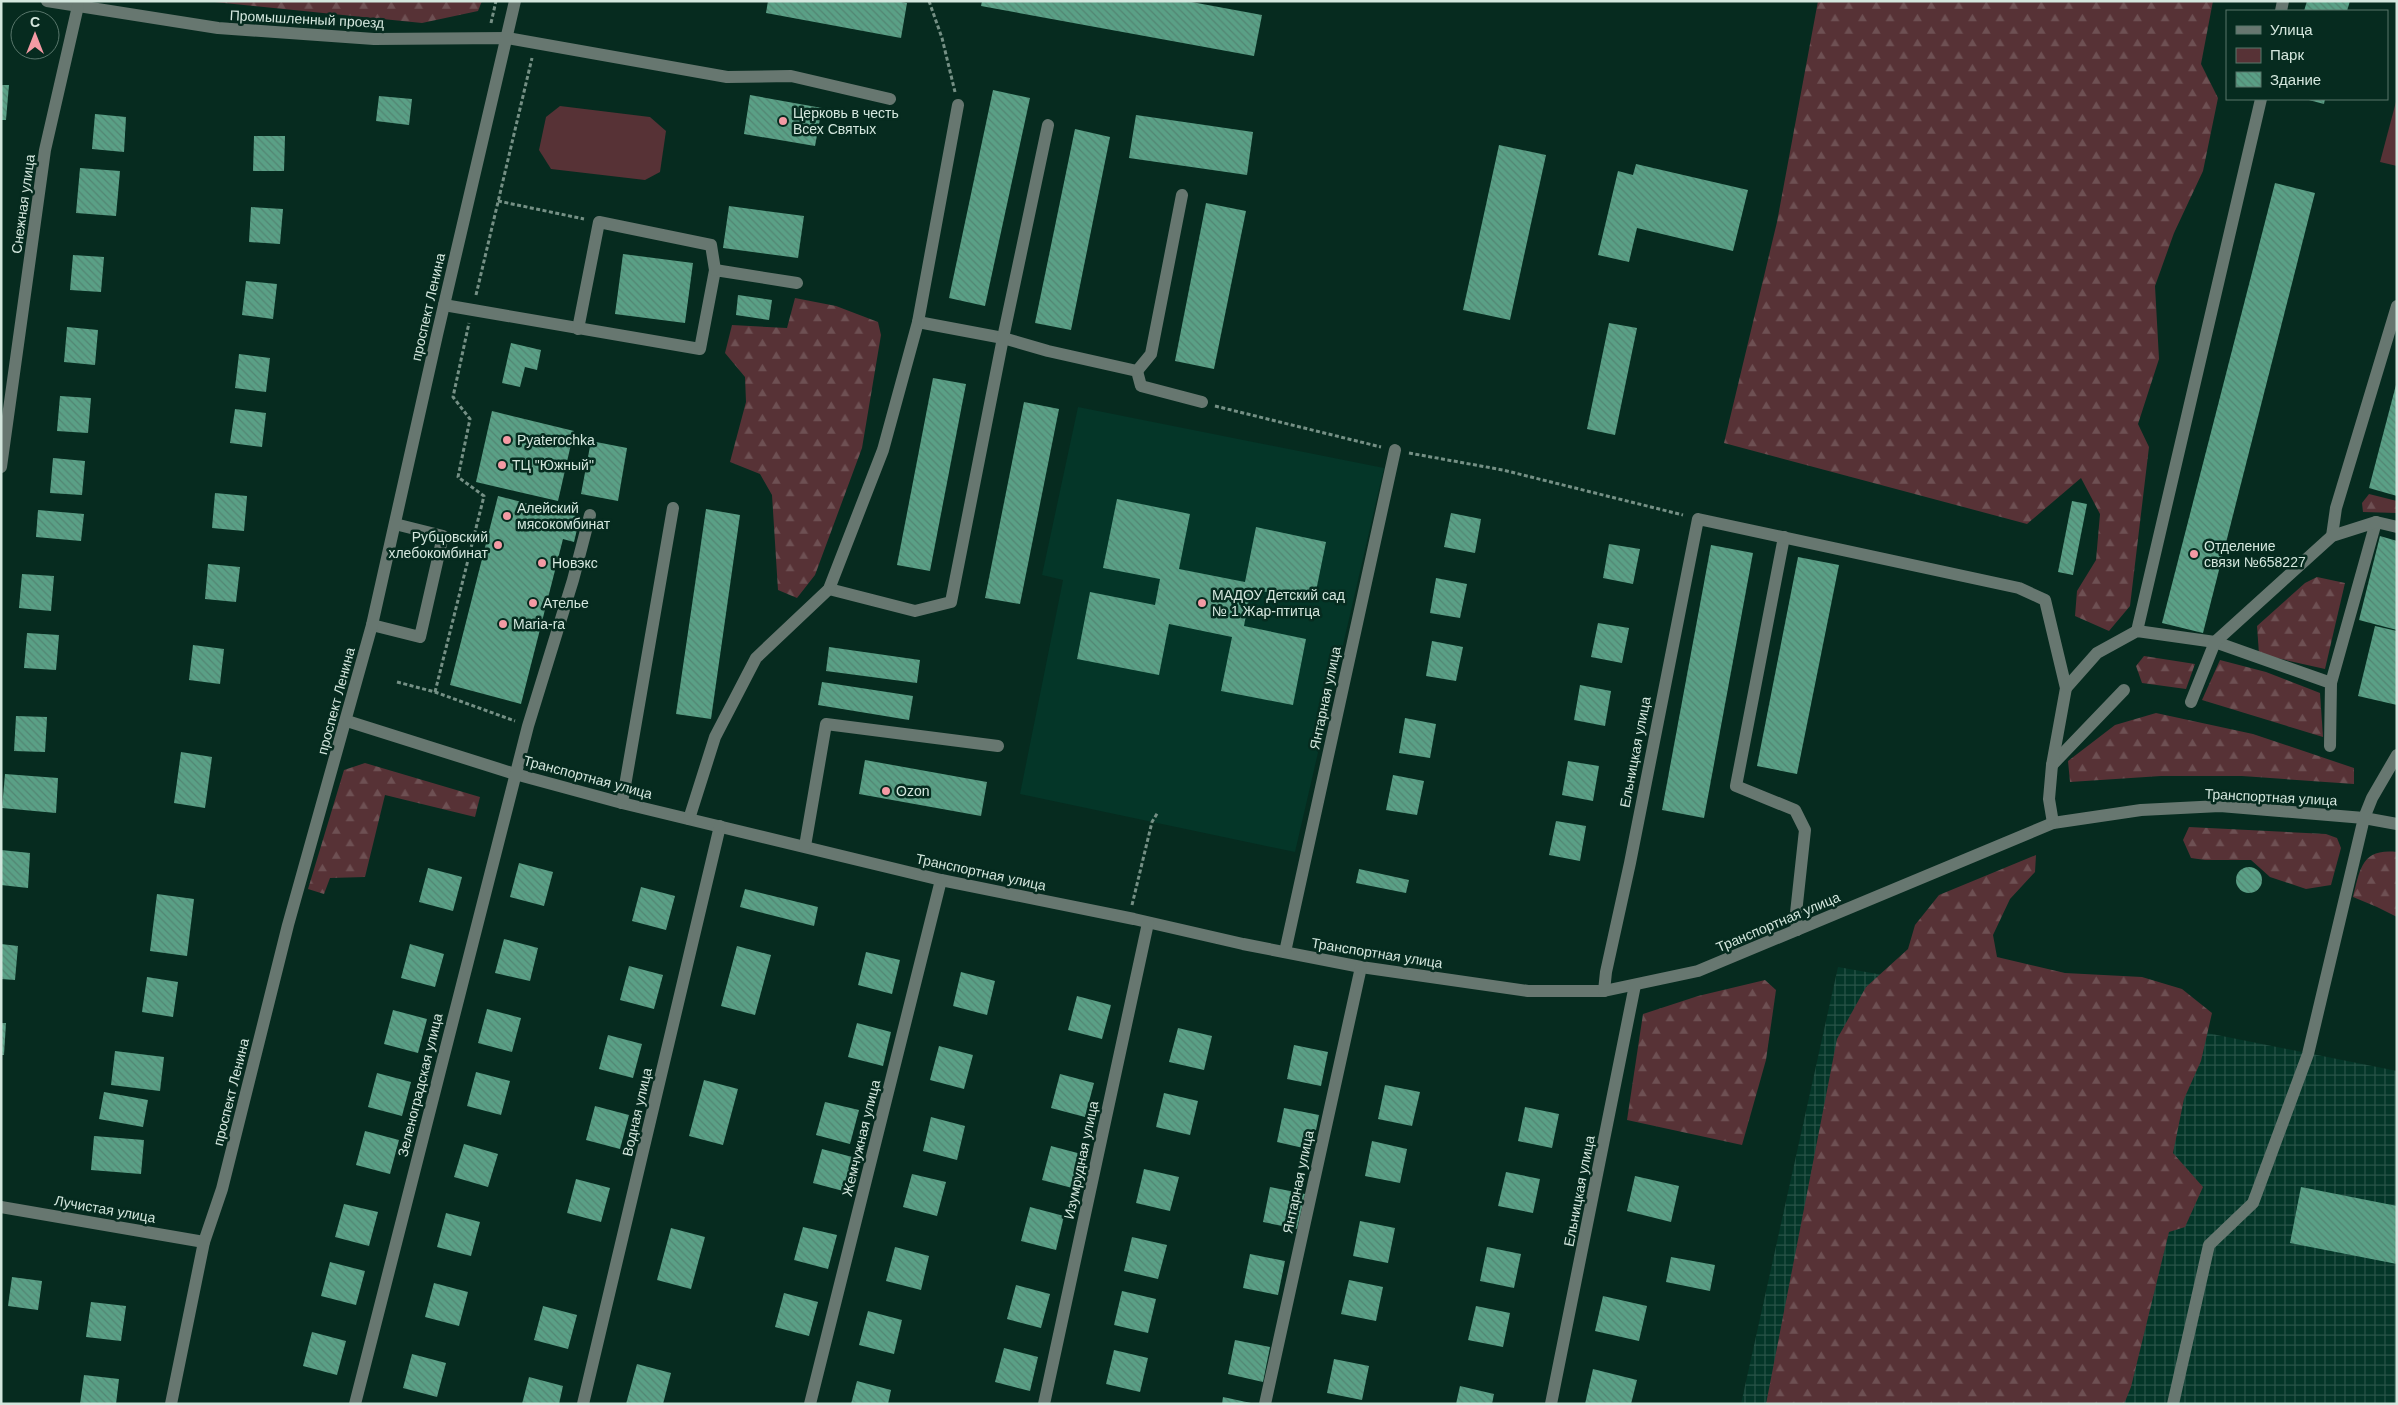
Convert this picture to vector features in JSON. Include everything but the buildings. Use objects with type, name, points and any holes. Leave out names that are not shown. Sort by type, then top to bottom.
[{"type":"street","name":"Промышленный проезд","points":[[47,1],[218,28],[374,38],[507,38],[727,77],[791,76],[890,99]]},
{"type":"street","name":"проспект Ленина","points":[[171,1404],[204,1242],[222,1189],[288,925],[347,721],[372,625],[515,1]]},
{"type":"street","name":"Снежная улица","points":[[1,467],[45,150],[78,6]]},
{"type":"street","points":[[2137,631],[2261,100]]},
{"type":"street","points":[[689,819],[715,737],[756,658],[829,589],[883,450],[918,322],[958,105]]},
{"type":"street","points":[[829,589],[916,611],[951,602],[1003,338],[1048,125]]},
{"type":"street","points":[[1137,371],[1151,354],[1182,195]]},
{"type":"street","points":[[444,305],[578,329],[700,349],[715,270],[711,245],[599,222],[578,329]]},
{"type":"street","points":[[715,270],[797,283]]},
{"type":"street","points":[[2332,536],[2336,508],[2397,306]]},
{"type":"street","points":[[918,322],[1003,338],[1048,351],[1137,371]]},
{"type":"street","points":[[1137,371],[1141,386],[1202,402]]},
{"type":"street","name":"Янтарная улица","points":[[1285,952],[1395,450]]},
{"type":"street","points":[[622,803],[673,508]]},
{"type":"street","name":"Зеленоградская улица","points":[[355,1404],[515,774],[573,580],[590,514]]},
{"type":"street","points":[[1698,519],[2019,588],[2045,600],[2066,688],[2052,765],[2049,799],[2053,823]]},
{"type":"street","name":"Ельницкая улица","points":[[1604,991],[1606,972],[1630,863],[1698,519]]},
{"type":"street","points":[[2330,746],[2330,683],[2376,522]]},
{"type":"street","points":[[2191,702],[2215,642],[2332,536],[2376,522],[2397,527]]},
{"type":"street","points":[[372,625],[420,637],[443,536],[395,524]]},
{"type":"street","points":[[1784,537],[1736,786],[1795,810],[1805,830],[1796,912],[1797,930]]},
{"type":"street","points":[[2066,688],[2097,653],[2137,631],[2215,642],[2330,683]]},
{"type":"street","points":[[2052,765],[2124,690]]},
{"type":"street","name":"Транспортная улица","points":[[347,721],[515,774],[622,803],[941,880],[1361,967],[1528,991],[1604,991],[1698,971],[2053,823],[2141,810],[2220,806],[2364,818],[2397,824]]},
{"type":"street","points":[[805,846],[826,724],[998,746]]},
{"type":"street","points":[[2172,1404],[2208,1244],[2253,1203],[2308,1054],[2364,818],[2372,798],[2397,755]]},
{"type":"street","name":"Водная улица","points":[[583,1404],[720,826]]},
{"type":"street","name":"Жемчужная улица","points":[[810,1404],[941,880]]},
{"type":"street","name":"Изумрудная улица","points":[[1044,1404],[1148,923]]},
{"type":"street","name":"Янтарная улица","points":[[1265,1404],[1361,967]]},
{"type":"street","name":"Ельницкая улица","points":[[1551,1404],[1635,985]]},
{"type":"street","name":"Лучистая улица","points":[[1,1207],[204,1242]]},
{"type":"path","points":[[488,37],[496,1]]},
{"type":"path","points":[[930,1],[942,38],[958,105]]},
{"type":"path","points":[[434,692],[484,496],[458,477],[470,419],[453,397],[536,43]]},
{"type":"path","points":[[498,201],[599,222]]},
{"type":"path","points":[[1202,402],[1395,450],[1503,470],[1698,519]]},
{"type":"path","points":[[397,682],[434,692],[528,726]]},
{"type":"path","points":[[1132,906],[1152,822],[1158,812]]},
{"type":"shaded area","points":[[1078,407],[1384,468],[1295,852],[1020,794],[1063,580],[1042,575]]},
{"type":"shaded area","points":[[1838,967],[2192,1030],[2397,1071],[2397,1404],[1741,1404]]},
{"type":"green space","points":[[205,1],[482,1],[478,11],[422,23]]},
{"type":"green space","points":[[1818,1],[2213,1],[2201,64],[2218,98],[2203,171],[2174,233],[2155,286],[2159,359],[2138,424],[2149,447],[2130,606],[2109,631],[2075,616],[2077,591],[2096,560],[2100,514],[2081,478],[2027,524],[1724,443],[1777,222]]},
{"type":"green space","points":[[2397,98],[2397,166],[2380,162]]},
{"type":"green space","points":[[560,106],[650,117],[666,131],[660,172],[645,180],[551,169],[539,150],[546,117]]},
{"type":"green space","points":[[795,298],[836,306],[878,322],[881,335],[862,448],[815,575],[797,598],[778,590],[772,495],[760,474],[730,462],[746,402],[745,377],[725,353],[732,325],[787,328]]},
{"type":"green space","points":[[2369,494],[2397,501],[2397,513],[2363,512],[2362,503]]},
{"type":"green space","points":[[2317,577],[2345,583],[2325,669],[2259,654],[2257,626],[2305,583]]},
{"type":"green space","points":[[2144,656],[2195,664],[2186,689],[2142,683],[2136,666]]},
{"type":"green space","points":[[2220,660],[2266,672],[2320,693],[2323,737],[2202,700]]},
{"type":"green space","points":[[2156,713],[2253,734],[2354,768],[2354,784],[2242,776],[2161,776],[2070,782],[2068,761],[2115,725]]},
{"type":"green space","points":[[365,763],[480,797],[475,817],[385,795],[365,877],[330,878],[324,894],[308,889],[344,770]]},
{"type":"green space","points":[[2189,827],[2326,834],[2337,838],[2341,848],[2331,885],[2306,889],[2270,877],[2251,860],[2205,860],[2191,858],[2183,840]]},
{"type":"green space","points":[[2385,852],[2397,852],[2397,917],[2353,897],[2361,870],[2369,857]]},
{"type":"green space","points":[[2036,855],[2035,872],[2010,899],[1993,935],[1997,957],[2065,973],[2142,977],[2182,989],[2212,1013],[2201,1061],[2184,1099],[2173,1153],[2203,1187],[2185,1227],[2169,1232],[2131,1387],[2124,1404],[1766,1404],[1837,1039],[1866,987],[1908,949],[1915,925],[1939,895]]},
{"type":"green space","points":[[1765,980],[1776,990],[1766,1060],[1742,1145],[1627,1120],[1643,1014],[1698,996]]},
{"type":"place","name":"Церковь в честь Всех Святых","points":[[783,121]]},
{"type":"place","name":"Pyaterochka","points":[[507,440]]},
{"type":"place","name":"ТЦ \"Южный\"","points":[[502,465]]},
{"type":"place","name":"Алейский мясокомбинат","points":[[507,516]]},
{"type":"place","name":"Рубцовский хлебокомбинат","points":[[498,545]]},
{"type":"place","name":"Отделение связи №658227","points":[[2194,554]]},
{"type":"place","name":"Новэкс","points":[[542,563]]},
{"type":"place","name":"Ателье","points":[[533,603]]},
{"type":"place","name":"МАДОУ Детский сад № 1 Жар-птитца","points":[[1202,603]]},
{"type":"place","name":"Maria-ra","points":[[503,624]]},
{"type":"place","name":"Ozon","points":[[886,791]]}]
